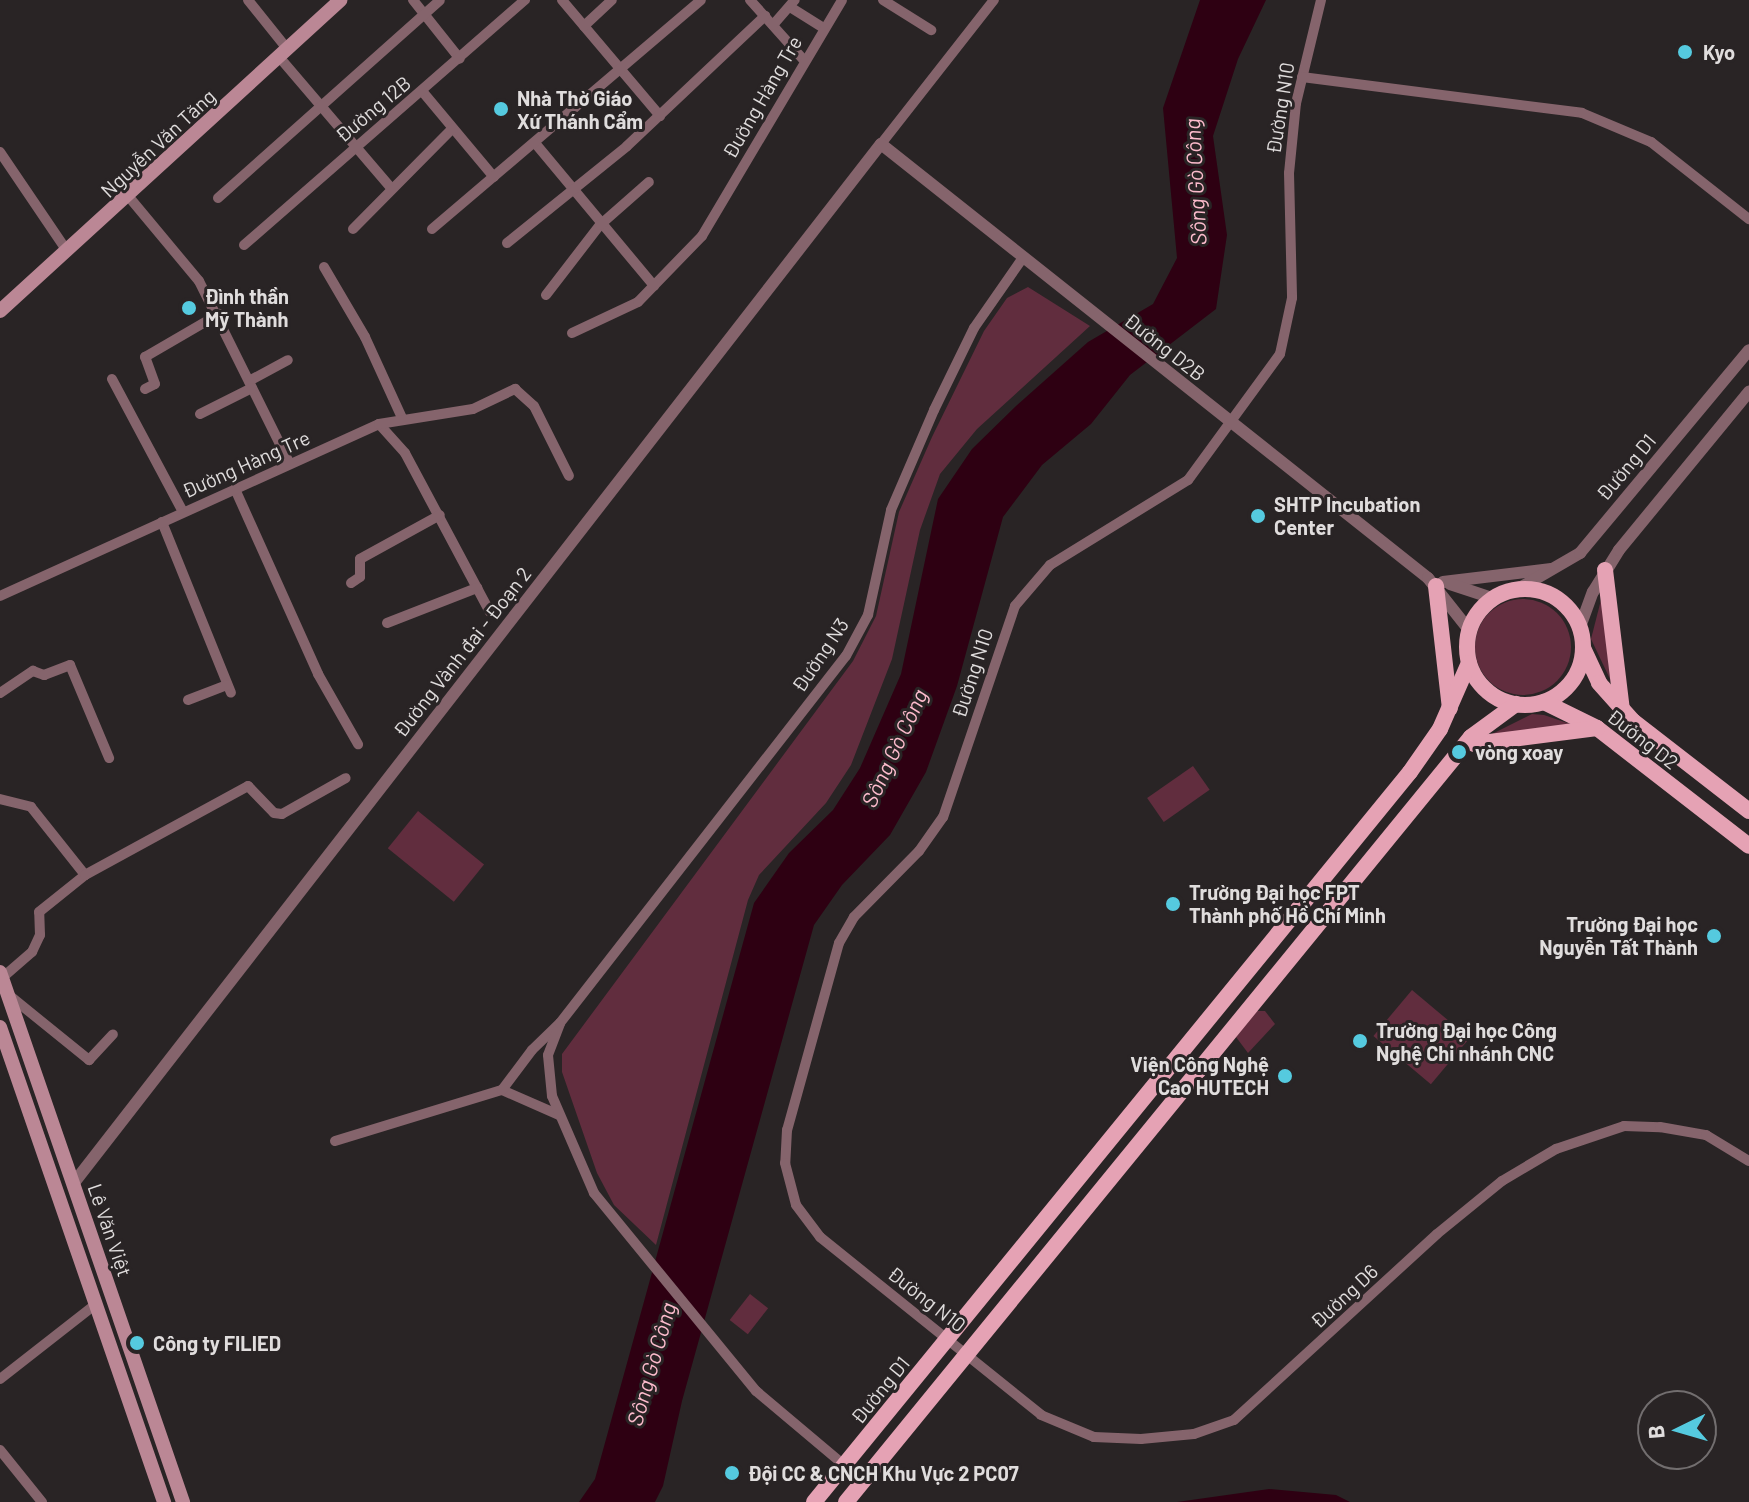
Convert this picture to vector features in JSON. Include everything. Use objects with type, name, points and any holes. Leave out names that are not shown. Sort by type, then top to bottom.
[{"type":"main road","name":"Nguyễn Văn Tăng","points":[[0,311],[129,197],[340,0]]},
{"type":"main road","points":[[1605,570],[1622,710]]},
{"type":"main road","points":[[1436,582],[1450,710]]},
{"type":"main road","points":[[1518,589],[1549,593],[1573,613],[1580,627],[1583,647],[1572,681],[1544,702],[1516,704],[1487,691],[1469,663],[1469,630],[1492,598],[1518,589]]},
{"type":"main road","name":"Đường D2","points":[[1583,647],[1599,683],[1622,710],[1749,811]]},
{"type":"main road","name":"Đường D1","points":[[814,1502],[1163,1076],[1365,821],[1410,772],[1450,710],[1469,663]]},
{"type":"main road","name":"Đường D2","points":[[1544,702],[1597,728],[1749,846]]},
{"type":"main road","points":[[846,1502],[1358,872],[1473,743],[1516,704]]},
{"type":"main road","points":[[1358,872],[1371,866],[1473,743],[1597,728]]},
{"type":"main road","name":"Đường D2","points":[[1667,746],[1681,748],[1749,801]]},
{"type":"main road","name":"Đường D2","points":[[1711,817],[1718,834],[1749,857]]},
{"type":"main road","name":"Lê Văn Việt","points":[[1,975],[183,1502]]},
{"type":"main road","name":"Lê Văn Việt","points":[[0,1027],[164,1502]]},
{"type":"main road","points":[[1163,1076],[1180,1090]]},
{"type":"main road","points":[[96,1304],[110,1291]]},
{"type":"main road","points":[[856,1502],[936,1405],[939,1389]]},
{"type":"street","points":[[248,0],[318,104],[353,148],[392,189]]},
{"type":"street","points":[[413,0],[460,59]]},
{"type":"street","points":[[218,198],[318,104],[440,0]]},
{"type":"street","name":"Đường 12B","points":[[244,245],[525,0]]},
{"type":"street","points":[[562,0],[619,72],[660,116]]},
{"type":"street","points":[[584,26],[612,0]]},
{"type":"street","points":[[432,229],[701,0]]},
{"type":"street","points":[[750,0],[803,59]]},
{"type":"street","name":"Đường Hàng Tre","points":[[572,333],[638,302],[702,236],[803,59],[842,0]]},
{"type":"street","points":[[883,0],[931,30]]},
{"type":"street","points":[[881,144],[994,0]]},
{"type":"street","name":"Đường N10","points":[[967,1353],[820,1237],[788,1184],[787,1130],[839,943],[854,917],[919,851],[943,817],[1008,621],[1023,591],[1050,565],[1188,480],[1270,374],[1289,326],[1289,173],[1302,77],[1321,0]]},
{"type":"street","points":[[507,243],[573,192],[769,20],[793,3],[824,28]]},
{"type":"street","points":[[1302,77],[1582,113],[1651,142],[1749,219]]},
{"type":"street","points":[[422,91],[494,177]]},
{"type":"street","points":[[353,229],[452,129]]},
{"type":"street","points":[[535,143],[600,225],[654,286]]},
{"type":"street","name":"Đường D2B","points":[[881,144],[1092,315],[1436,582],[1469,630]]},
{"type":"street","name":"Đường Vành đai - Đoạn 2","points":[[73,1184],[881,144]]},
{"type":"street","points":[[0,152],[67,251]]},
{"type":"street","points":[[546,295],[600,225],[649,182]]},
{"type":"street","points":[[129,197],[199,281],[219,314],[290,464]]},
{"type":"street","name":"Đường N3","points":[[502,1090],[532,1050],[560,1023],[846,656],[868,615],[891,510],[934,410],[974,328],[1022,259]]},
{"type":"street","points":[[324,267],[365,337],[403,420]]},
{"type":"street","points":[[145,389],[155,384],[145,357],[219,314]]},
{"type":"street","name":"Đường D1","points":[[1518,589],[1562,567],[1598,533],[1749,350]]},
{"type":"street","points":[[200,414],[288,360]]},
{"type":"street","points":[[112,379],[183,512]]},
{"type":"street","name":"Đường Hàng Tre","points":[[0,596],[379,424],[473,409],[515,389],[534,406],[569,476]]},
{"type":"street","points":[[1580,627],[1605,570],[1749,392]]},
{"type":"street","points":[[379,424],[405,453],[490,612]]},
{"type":"street","points":[[235,489],[318,674],[358,744]]},
{"type":"street","points":[[351,583],[360,577],[360,559],[440,515]]},
{"type":"street","points":[[162,522],[229,689],[188,700]]},
{"type":"street","points":[[1436,582],[1562,567]]},
{"type":"street","name":"Đường D2B","points":[[1436,582],[1492,598]]},
{"type":"street","points":[[387,623],[477,588]]},
{"type":"street","points":[[0,693],[33,671],[44,675],[70,665],[109,758]]},
{"type":"street","points":[[1,975],[32,952],[40,935],[39,912],[85,875],[248,786],[282,814],[346,778]]},
{"type":"street","points":[[0,799],[31,807],[85,875]]},
{"type":"street","points":[[8,995],[89,1060],[113,1034]]},
{"type":"street","name":"Đường N3","points":[[560,1023],[547,1064],[559,1115],[594,1193],[756,1391],[844,1465]]},
{"type":"street","points":[[335,1141],[502,1090],[559,1115]]},
{"type":"street","name":"Đường D6","points":[[967,1353],[1041,1415],[1074,1432],[1116,1440],[1212,1430],[1263,1397],[1502,1181],[1556,1149],[1624,1126],[1660,1127],[1706,1135],[1749,1161]]},
{"type":"street","points":[[0,1379],[96,1304]]},
{"type":"street","points":[[0,1450],[42,1502]]},
{"type":"shaded area","points":[[1028,287],[1090,326],[977,429],[940,474],[920,530],[892,659],[851,765],[826,803],[759,875],[748,900],[656,1245],[614,1205],[597,1173],[562,1072],[562,1054],[853,661],[876,616],[899,512],[932,437],[984,331],[1007,298]]},
{"type":"shaded area","points":[[1602,596],[1610,679],[1591,639]]},
{"type":"shaded area","points":[[1514,599],[1532,599],[1550,607],[1563,620],[1571,638],[1568,666],[1550,687],[1532,695],[1514,695],[1496,687],[1483,674],[1475,656],[1475,638],[1483,620],[1496,607]]},
{"type":"shaded area","points":[[1532,714],[1576,726],[1490,735]]},
{"type":"shaded area","points":[[1193,766],[1210,790],[1164,822],[1147,798]]},
{"type":"shaded area","points":[[418,811],[484,864],[454,902],[388,848]]},
{"type":"shaded area","points":[[1412,990],[1469,1038],[1431,1084],[1373,1036]]},
{"type":"shaded area","points":[[1256,1011],[1265,1011],[1275,1024],[1248,1053],[1236,1037]]},
{"type":"shaded area","points":[[750,1294],[768,1308],[748,1334],[730,1320]]},
{"type":"water","name":"Sông Gò Công","points":[[1200,0],[1266,0],[1238,59],[1213,136],[1227,235],[1216,309],[1130,375],[1091,424],[1042,465],[1003,517],[957,686],[926,772],[890,835],[842,885],[814,925],[682,1401],[663,1486],[655,1502],[579,1502],[595,1479],[754,903],[789,853],[833,810],[860,768],[901,674],[938,499],[972,449],[1016,406],[1088,342],[1153,304],[1177,258],[1163,108]]},
{"type":"water","points":[[1269,1489],[1336,1495],[1350,1502],[1177,1502]]},
{"type":"place","name":"Kyo","points":[[1685,52]]},
{"type":"place","name":"Nhà Thờ Giáo Xứ Thánh Cẩm","points":[[501,109]]},
{"type":"place","name":"Đình thần Mỹ Thành","points":[[189,308]]},
{"type":"place","name":"SHTP Incubation Center","points":[[1258,516]]},
{"type":"place","name":"vòng xoay","points":[[1459,752]]},
{"type":"place","name":"Trường Đại học FPT Thành phố Hồ Chí Minh","points":[[1173,904]]},
{"type":"place","name":"Trường Đại học Nguyễn Tất Thành","points":[[1714,936]]},
{"type":"place","name":"Trường Đại học Công Nghệ Chi nhánh CNC","points":[[1360,1041]]},
{"type":"place","name":"Viện Công Nghệ Cao HUTECH","points":[[1285,1076]]},
{"type":"place","name":"Công ty FILIED","points":[[137,1343]]},
{"type":"place","name":"Đội CC & CNCH Khu Vực 2 PC07","points":[[732,1473]]}]
